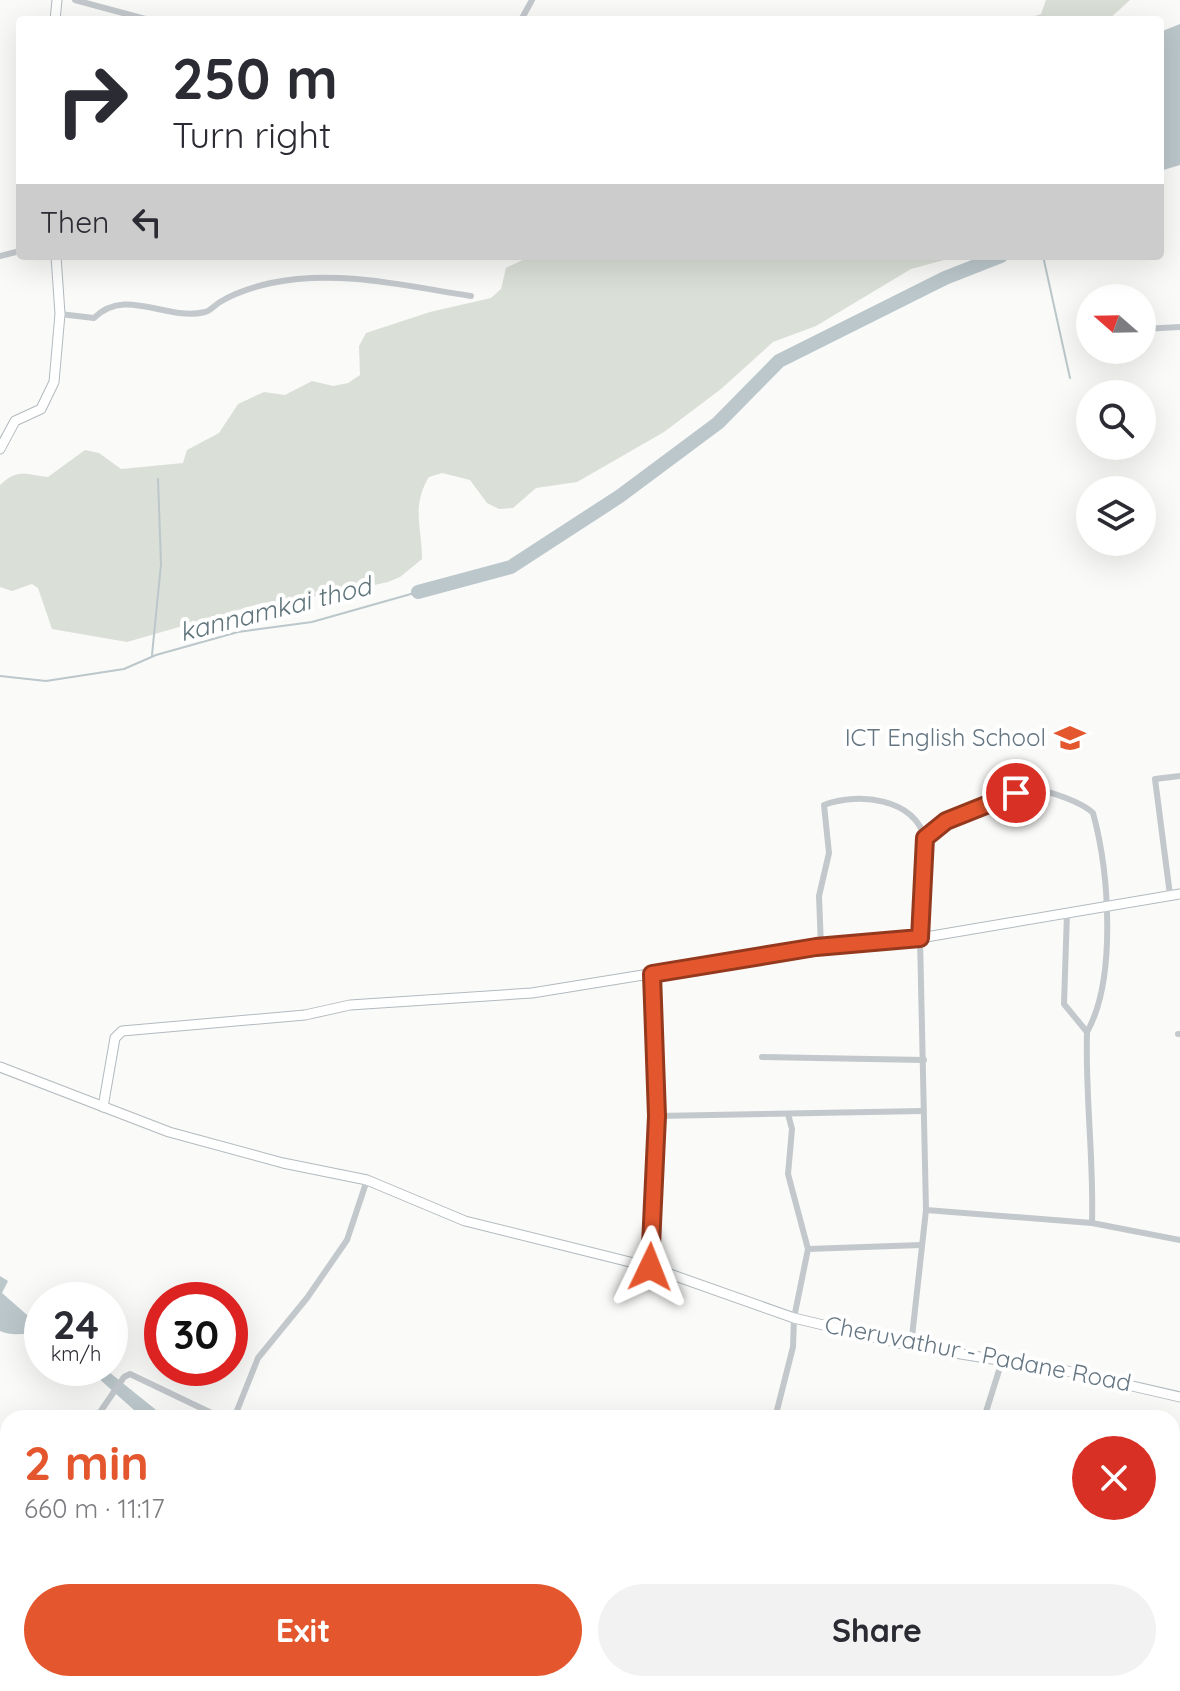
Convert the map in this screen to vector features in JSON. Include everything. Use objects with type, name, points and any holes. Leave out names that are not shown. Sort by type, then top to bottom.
[{"type":"street","points":[[75,0],[134,16]]},
{"type":"street","points":[[1,446],[15,421],[41,409],[49,398],[54,382],[60,314],[56,260]]},
{"type":"street","points":[[60,314],[94,318],[113,305],[129,304],[207,312],[241,291],[272,282],[331,277],[384,280],[398,286],[471,296]]},
{"type":"street","points":[[1156,328],[1180,327]]},
{"type":"street","points":[[103,1107],[115,1038],[122,1031],[305,1015],[350,1005],[490,998],[821,947],[920,938],[1175,895],[1155,779],[1180,776]]},
{"type":"street","points":[[925,838],[946,821],[1016,793],[1039,790],[1089,809],[1096,824],[1106,906],[1106,961],[1095,1017],[1087,1032],[1086,1067],[1093,1152],[1092,1223]]},
{"type":"street","points":[[821,947],[819,896],[829,853],[824,805],[856,800],[903,808],[922,828],[925,838],[920,938],[926,1210],[911,1346]]},
{"type":"street","points":[[1067,913],[1064,1004],[1087,1032]]},
{"type":"street","points":[[650,1267],[657,1116],[652,974]]},
{"type":"street","points":[[762,1057],[924,1060]]},
{"type":"street","name":"Cheruvathur - Padane Road","points":[[0,1067],[103,1107],[229,1149],[367,1180],[491,1230],[569,1245],[650,1267],[794,1318],[911,1346],[1180,1397]]},
{"type":"street","points":[[657,1116],[923,1111]]},
{"type":"street","points":[[777,1410],[793,1347],[794,1318],[808,1249],[788,1174],[792,1129],[788,1114]]},
{"type":"street","points":[[237,1410],[258,1358],[307,1298],[347,1240],[367,1180]]},
{"type":"street","points":[[926,1210],[1092,1223],[1180,1240]]},
{"type":"street","points":[[808,1249],[921,1245]]},
{"type":"street","points":[[987,1410],[1002,1361]]},
{"type":"street","points":[[101,1410],[124,1377],[135,1374],[206,1410]]},
{"type":"shaded area","points":[[1046,0],[1130,0],[1112,16],[1035,16],[1041,14]]},
{"type":"shaded area","points":[[1180,24],[1180,165],[1164,170],[1164,30]]},
{"type":"shaded area","points":[[523,260],[944,260],[911,269],[816,326],[773,342],[721,389],[664,432],[577,482],[536,488],[513,508],[499,509],[487,503],[470,480],[442,473],[429,477],[419,508],[422,559],[400,577],[388,582],[333,594],[262,603],[127,642],[52,629],[38,588],[32,584],[12,591],[0,587],[0,485],[12,476],[48,477],[85,450],[99,453],[121,469],[183,463],[187,450],[219,433],[238,404],[264,392],[285,395],[312,381],[333,386],[348,383],[360,375],[359,346],[366,333],[430,312],[491,298],[501,289],[506,268]]},
{"type":"shaded area","points":[[0,1276],[8,1281],[2,1293],[24,1312],[24,1334],[0,1331]]},
{"type":"shaded area","points":[[107,1386],[126,1386],[156,1410],[134,1410]]},
{"type":"waterway","points":[[418,592],[511,567],[620,496],[718,423],[779,361],[945,278],[991,260]]},
{"type":"waterway","points":[[1044,260],[1070,378]]},
{"type":"waterway","points":[[152,655],[161,564],[158,479]]},
{"type":"waterway","name":"kannamkai thod","points":[[0,676],[46,681],[124,669],[156,655],[238,632],[312,622],[418,592]]},
{"type":"place","name":"ICT English School","points":[[1070,738]]},
{"type":"route","points":[[650,1267],[657,1116],[652,974],[816,947],[920,938],[925,838],[933,828],[946,821],[1016,793]]}]
